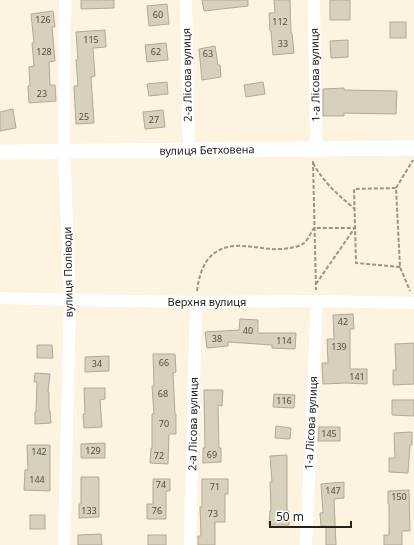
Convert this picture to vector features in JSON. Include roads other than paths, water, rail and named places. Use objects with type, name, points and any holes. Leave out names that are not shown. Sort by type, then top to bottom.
[{"type":"street","name":"вулиця Поліводи","points":[[64,545],[70,300],[64,152],[65,0]]},
{"type":"street","name":"2-а Лісова вулиця","points":[[186,0],[189,150]]},
{"type":"street","name":"1-а Лісова вулиця","points":[[314,0],[314,156]]},
{"type":"street","name":"вулиця Бетховена","points":[[0,152],[189,150],[314,156],[414,148]]},
{"type":"street","name":"Верхня вулиця","points":[[0,298],[196,302],[413,299]]},
{"type":"street","name":"1-а Лісова вулиця","points":[[306,545],[316,301]]},
{"type":"street","name":"2-а Лісова вулиця","points":[[190,545],[196,302]]}]
